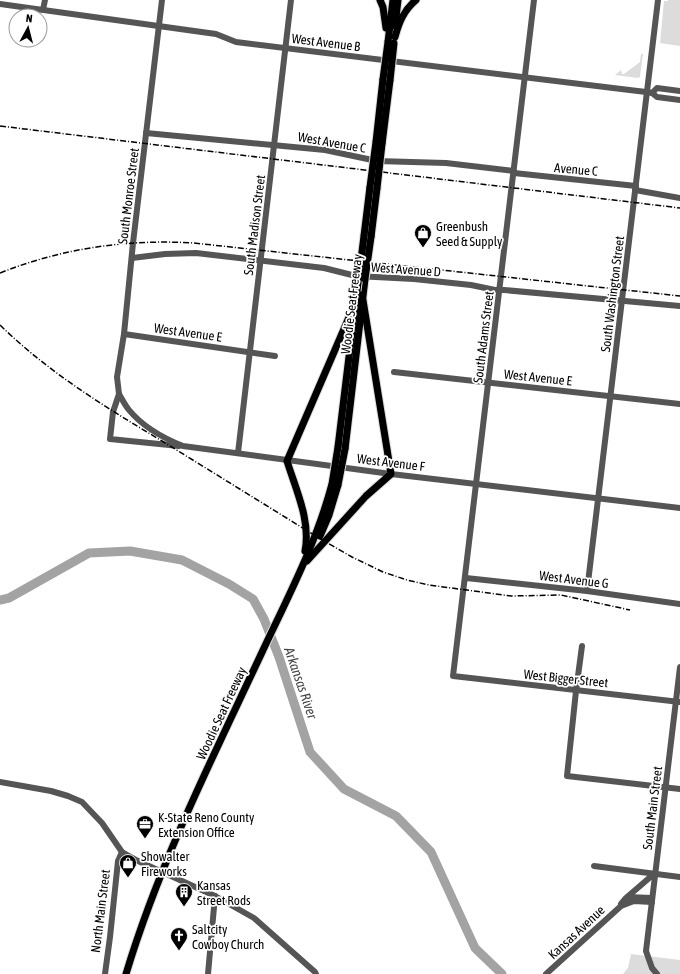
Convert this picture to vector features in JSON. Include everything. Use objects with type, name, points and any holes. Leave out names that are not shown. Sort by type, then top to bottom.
[{"type":"main road","points":[[380,0],[391,40]]},
{"type":"main road","points":[[391,40],[393,0]]},
{"type":"main road","points":[[391,40],[395,25],[398,0]]},
{"type":"main road","points":[[391,40],[403,14],[416,0]]},
{"type":"main road","name":"Woodie Seat Freeway","points":[[163,872],[203,779],[299,573],[319,538],[329,515],[342,448],[391,40]]},
{"type":"main road","points":[[303,565],[307,542],[307,531],[287,461],[350,315],[359,302]]},
{"type":"main road","points":[[303,565],[366,496],[391,474],[359,302]]},
{"type":"main road","points":[[126,974],[143,923],[163,872]]},
{"type":"street","name":"South Monroe Street","points":[[119,394],[117,377],[124,334],[162,0]]},
{"type":"street","name":"South Madison Street","points":[[238,453],[291,0]]},
{"type":"street","name":"South Adams Street","points":[[453,676],[466,578],[534,0]]},
{"type":"street","name":"South Washington Street","points":[[586,591],[649,92],[658,0]]},
{"type":"street","name":"West Avenue B","points":[[0,4],[29,8]]},
{"type":"street","name":"West Avenue B","points":[[48,11],[216,34],[236,42],[649,92],[657,88],[680,91]]},
{"type":"street","name":"West Avenue B","points":[[649,92],[656,98],[680,100]]},
{"type":"street","name":"West Avenue C","points":[[146,133],[275,144],[325,150],[377,161],[446,163],[514,172]]},
{"type":"street","name":"Avenue C","points":[[514,172],[636,188],[680,198]]},
{"type":"street","name":"West Avenue D","points":[[132,258],[165,254],[196,253],[324,268],[356,276],[414,279],[471,285],[499,290],[680,306]]},
{"type":"street","name":"West Avenue E","points":[[124,334],[275,356]]},
{"type":"street","name":"West Avenue E","points":[[394,372],[680,404]]},
{"type":"street","name":"West Avenue F","points":[[119,394],[129,410],[143,423],[162,437],[183,446],[391,474],[680,508]]},
{"type":"street","points":[[119,394],[113,412],[110,439],[170,446],[183,446]]},
{"type":"street","name":"West Avenue G","points":[[466,578],[586,591],[680,604]]},
{"type":"street","points":[[582,646],[567,776],[680,789]]},
{"type":"street","name":"South Main Street","points":[[657,974],[652,968],[646,951],[678,702],[680,667]]},
{"type":"street","name":"West Bigger Street","points":[[453,676],[678,702]]},
{"type":"street","points":[[0,782],[51,790],[82,802],[102,823],[122,852],[138,861],[215,896],[254,918],[316,974]]},
{"type":"street","name":"North Main Street","points":[[104,974],[110,937],[118,861],[122,852]]},
{"type":"street","points":[[594,866],[680,877]]},
{"type":"street","name":"Kansas Avenue","points":[[546,974],[655,873]]},
{"type":"street","points":[[208,974],[215,896]]},
{"type":"street","points":[[628,897],[637,896],[652,900]]},
{"type":"street","points":[[620,906],[634,901],[652,900]]},
{"type":"shaded area","points":[[680,0],[680,46],[660,43],[664,1]]},
{"type":"shaded area","points":[[641,54],[643,54],[640,77],[615,75],[621,70],[622,74],[624,74],[640,62]]},
{"type":"shaded area","points":[[631,954],[680,960],[680,974],[623,974],[628,968]]},
{"type":"waterway","name":"Arkansas River","points":[[0,600],[9,598],[89,553],[130,551],[182,560],[229,584],[253,599],[264,619],[279,657],[310,752],[344,789],[396,816],[431,852],[475,948],[502,974]]},
{"type":"railway","points":[[0,126],[680,208]]},
{"type":"railway","points":[[0,273],[24,264],[71,251],[120,244],[169,242],[194,243],[680,296]]},
{"type":"railway","points":[[0,325],[18,342],[57,373],[98,402],[319,538],[352,557],[383,572],[429,585],[511,596],[561,595],[630,610]]},
{"type":"place","name":"Greenbush Seed & Supply","points":[[423,248]]},
{"type":"place","name":"K-State Reno County Extension Office","points":[[145,839]]},
{"type":"place","name":"Showalter Fireworks","points":[[128,878]]},
{"type":"place","name":"Kansas Street Rods","points":[[184,907]]},
{"type":"place","name":"Saltcity Cowboy Church","points":[[179,951]]}]
